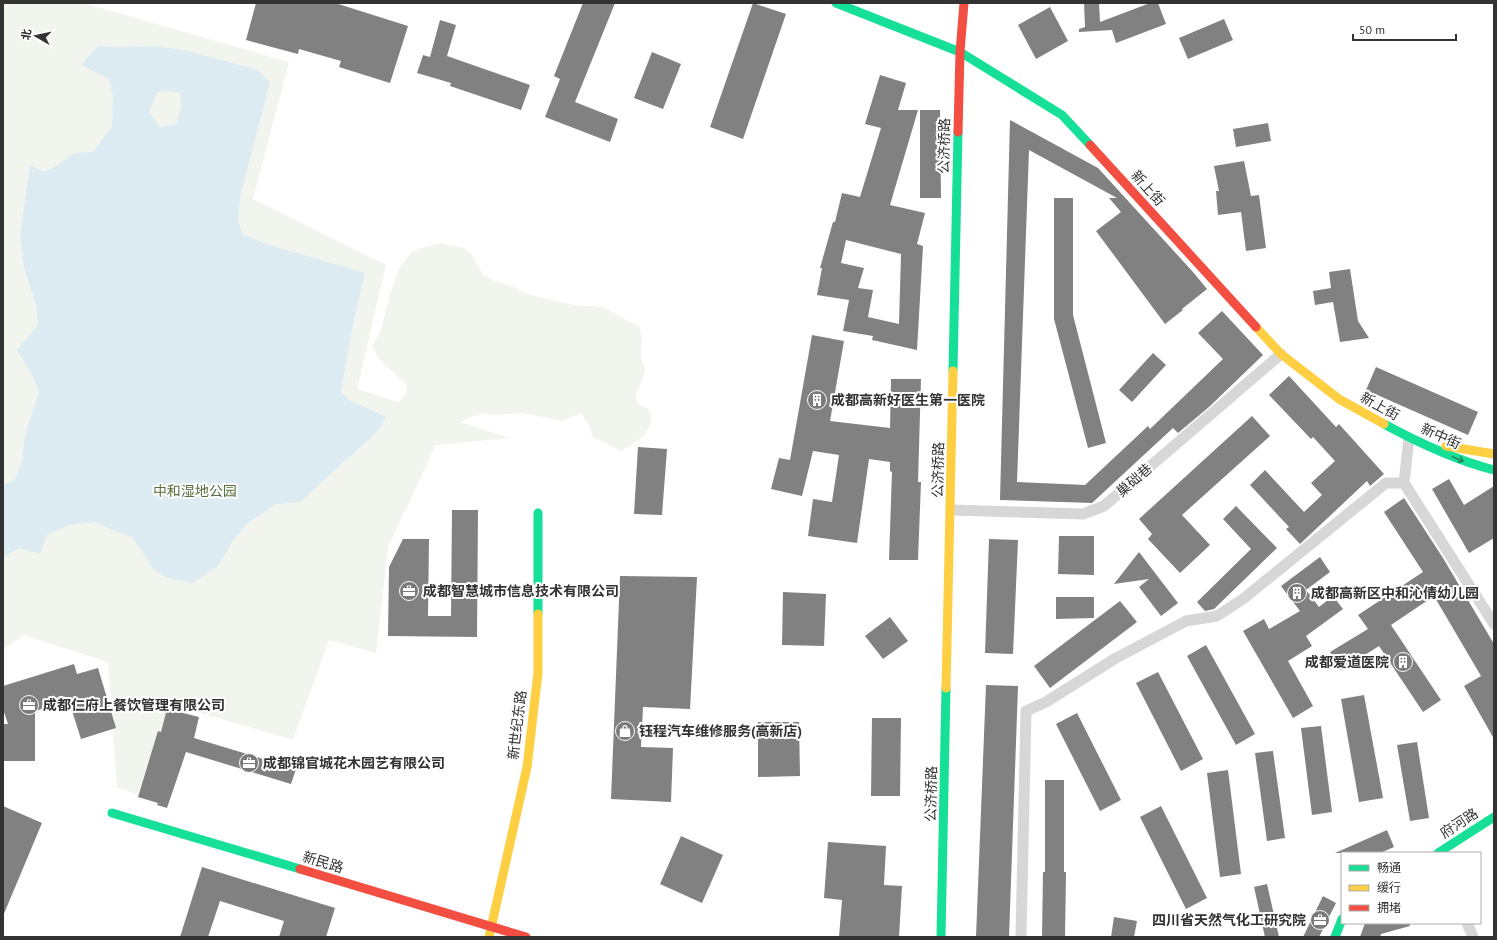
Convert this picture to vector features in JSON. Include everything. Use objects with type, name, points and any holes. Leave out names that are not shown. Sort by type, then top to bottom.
[{"type":"main road","name":"新上街","points":[[836,3],[960,52],[1062,114],[1281,354],[1339,399],[1409,438]]},
{"type":"main road","name":"公济桥路","points":[[942,937],[960,52],[964,3]]},
{"type":"main road","name":"新中街","points":[[1409,438],[1493,455]]},
{"type":"main road","name":"新中街","points":[[1409,438],[1470,464],[1494,470]]},
{"type":"main road","name":"新世纪东路","points":[[489,937],[527,767],[538,673],[538,513]]},
{"type":"main road","name":"新民路","points":[[112,813],[526,937]]},
{"type":"main road","name":"府河路","points":[[1440,852],[1494,817]]},
{"type":"main road","points":[[1335,937],[1341,922]]},
{"type":"street","name":"巢础巷","points":[[951,510],[1083,514],[1104,506],[1281,354]]},
{"type":"street","points":[[1409,438],[1404,483],[1494,624]]},
{"type":"street","points":[[1021,937],[1026,711],[1046,702],[1116,658],[1186,621],[1216,616],[1243,599],[1386,483],[1404,483]]},
{"type":"street","points":[[1467,924],[1473,937]]},
{"type":"green space","name":"中和湿地公园","points":[[3,3],[84,3],[289,62],[253,199],[386,265],[357,389],[398,402],[405,395],[407,385],[379,359],[372,346],[381,330],[390,294],[399,268],[412,252],[441,243],[464,248],[472,255],[483,275],[493,280],[514,287],[527,294],[568,304],[596,306],[609,310],[630,322],[639,325],[642,338],[641,358],[645,369],[643,378],[635,396],[639,405],[648,408],[651,420],[650,426],[640,439],[621,451],[593,437],[587,422],[581,413],[562,421],[522,413],[493,415],[483,413],[461,422],[509,438],[436,445],[388,547],[376,653],[329,640],[293,740],[173,705],[137,794],[117,788],[108,662],[23,635],[3,650]]},
{"type":"shaded area","points":[[98,46],[156,46],[187,51],[258,70],[270,82],[241,193],[238,220],[242,234],[266,244],[365,273],[354,319],[341,391],[349,400],[386,417],[378,431],[300,502],[276,504],[247,524],[232,542],[218,566],[193,583],[167,578],[152,568],[132,537],[112,530],[96,522],[69,525],[47,535],[40,554],[20,548],[4,556],[3,558],[3,485],[15,480],[22,462],[25,435],[39,392],[33,376],[17,350],[38,325],[36,305],[24,267],[20,236],[30,165],[44,172],[55,167],[74,153],[93,152],[112,127],[113,97],[109,79],[81,65]],"holes":[[[168,91],[180,93],[181,107],[177,124],[159,127],[149,111],[158,92]]]},
{"type":"building","points":[[256,3],[335,3],[408,26],[390,83],[339,67],[341,61],[299,49],[298,54],[246,40]]},
{"type":"building","points":[[583,3],[615,3],[575,102],[618,119],[610,142],[545,117],[560,79],[554,76]]},
{"type":"building","points":[[753,3],[786,14],[743,139],[710,127]]},
{"type":"building","points":[[1084,3],[1099,3],[1100,22],[1150,3],[1158,3],[1166,24],[1116,43],[1112,30],[1079,32],[1079,29],[1085,27]]},
{"type":"building","points":[[1050,7],[1068,41],[1036,59],[1018,25]]},
{"type":"building","points":[[1224,19],[1233,40],[1188,59],[1179,38]]},
{"type":"building","points":[[440,20],[456,25],[447,56],[530,85],[521,110],[450,86],[451,83],[417,73],[423,55],[430,57]]},
{"type":"building","points":[[652,52],[681,64],[663,109],[634,98]]},
{"type":"building","points":[[880,75],[906,83],[898,110],[918,110],[890,205],[925,213],[917,244],[923,246],[917,350],[872,340],[873,336],[843,331],[849,300],[817,295],[822,268],[820,268],[833,222],[835,222],[842,193],[860,197],[881,128],[865,124]],"holes":[[[846,240],[901,254],[899,324],[868,317],[873,290],[858,288],[864,268],[841,263]]]},
{"type":"building","points":[[920,110],[940,110],[941,198],[920,198]]},
{"type":"building","points":[[1010,120],[1098,168],[1207,289],[1165,324],[1096,231],[1121,212],[1109,198],[1117,198],[1029,150],[1017,482],[1085,485],[1148,426],[1150,429],[1223,359],[1198,333],[1222,311],[1263,355],[1209,407],[1178,433],[1173,428],[1092,503],[1000,500]]},
{"type":"building","points":[[1268,123],[1271,141],[1236,147],[1233,129]]},
{"type":"building","points":[[1244,161],[1251,196],[1259,195],[1266,248],[1246,251],[1241,212],[1218,215],[1216,191],[1219,191],[1214,166]]},
{"type":"building","points":[[1054,198],[1073,198],[1073,315],[1106,443],[1088,448],[1054,319]]},
{"type":"building","points":[[1350,269],[1358,321],[1369,338],[1340,342],[1333,302],[1315,305],[1313,291],[1331,288],[1329,272]]},
{"type":"building","points":[[812,335],[844,341],[830,421],[890,428],[891,379],[921,379],[918,482],[921,482],[918,560],[889,560],[892,472],[890,471],[890,462],[869,459],[857,543],[808,536],[813,499],[832,502],[839,455],[813,451],[802,496],[771,489],[779,458],[790,460]]},
{"type":"building","points":[[1153,353],[1166,365],[1132,402],[1119,390]]},
{"type":"building","points":[[1376,367],[1478,412],[1468,435],[1366,390]]},
{"type":"building","points":[[1289,376],[1336,427],[1339,424],[1384,474],[1370,486],[1367,481],[1300,544],[1286,529],[1289,527],[1250,485],[1265,470],[1304,512],[1322,495],[1311,483],[1335,461],[1313,437],[1311,439],[1269,395]]},
{"type":"building","points":[[1252,416],[1270,436],[1182,515],[1210,545],[1180,573],[1148,539],[1152,534],[1139,519]]},
{"type":"building","points":[[638,447],[667,449],[662,515],[634,514]]},
{"type":"building","points":[[1449,479],[1464,505],[1494,486],[1494,538],[1469,553],[1432,489]]},
{"type":"building","points":[[1404,498],[1443,558],[1494,644],[1494,739],[1464,686],[1481,676],[1434,596],[1391,625],[1441,700],[1423,712],[1379,646],[1341,670],[1330,652],[1368,629],[1358,615],[1423,572],[1384,512]]},
{"type":"building","points":[[1236,506],[1277,548],[1214,609],[1205,611],[1197,602],[1251,549],[1223,519]]},
{"type":"building","name":"成都智慧城市信息技术有限公司","points":[[452,510],[478,510],[477,637],[388,636],[389,567],[403,539],[429,539],[428,616],[451,616]]},
{"type":"building","points":[[1059,536],[1094,536],[1094,575],[1058,574]]},
{"type":"building","points":[[989,539],[1018,540],[1013,654],[985,653]]},
{"type":"building","points":[[1139,552],[1178,603],[1161,616],[1139,587],[1149,579],[1114,584]]},
{"type":"building","points":[[1320,557],[1330,572],[1306,590],[1319,607],[1333,596],[1343,609],[1306,636],[1312,646],[1288,661],[1313,706],[1293,718],[1243,631],[1264,619],[1269,629],[1300,611],[1281,586]]},
{"type":"building","points":[[620,576],[697,577],[690,709],[643,707],[641,747],[673,748],[671,802],[611,799]]},
{"type":"building","points":[[783,592],[826,594],[824,646],[782,645]]},
{"type":"building","points":[[1056,597],[1094,597],[1094,618],[1056,619]]},
{"type":"building","points":[[1120,601],[1137,622],[1050,688],[1034,666]]},
{"type":"building","points":[[890,617],[908,641],[883,659],[865,636]]},
{"type":"building","points":[[1206,645],[1255,734],[1236,745],[1187,656]]},
{"type":"building","name":"成都仁府上餐饮管理有限公司","points":[[74,664],[77,674],[98,668],[116,728],[81,739],[69,701],[35,711],[35,761],[3,761],[3,724],[8,724],[3,709],[3,686]]},
{"type":"building","points":[[1158,672],[1203,759],[1181,771],[1136,683]]},
{"type":"building","points":[[986,685],[1018,686],[1009,937],[976,937]]},
{"type":"building","points":[[1364,695],[1383,798],[1359,802],[1341,699]]},
{"type":"building","points":[[167,709],[199,717],[194,738],[296,769],[291,784],[186,752],[167,808],[157,805],[158,803],[138,797],[158,731],[161,732]]},
{"type":"building","points":[[1077,713],[1121,800],[1100,811],[1056,724]]},
{"type":"building","points":[[872,718],[901,718],[900,796],[871,796]]},
{"type":"building","points":[[758,722],[799,722],[800,776],[758,777]]},
{"type":"building","points":[[1321,726],[1332,812],[1312,815],[1301,728]]},
{"type":"building","points":[[1417,742],[1429,818],[1410,821],[1397,745]]},
{"type":"building","points":[[1273,751],[1285,838],[1267,841],[1255,753]]},
{"type":"building","points":[[1228,770],[1241,874],[1220,877],[1207,773]]},
{"type":"building","points":[[1045,780],[1064,780],[1064,872],[1066,872],[1065,937],[1042,937],[1043,872],[1045,872]]},
{"type":"building","points":[[3,806],[42,823],[3,916]]},
{"type":"building","points":[[1161,806],[1207,898],[1186,909],[1140,817]]},
{"type":"building","points":[[1387,830],[1394,847],[1382,852],[1335,853]]},
{"type":"building","points":[[681,836],[723,855],[702,903],[660,884]]},
{"type":"building","points":[[828,842],[886,846],[884,885],[902,886],[899,937],[839,937],[842,900],[824,898]]},
{"type":"building","points":[[202,867],[335,908],[326,937],[279,937],[284,921],[220,901],[208,937],[180,937]]},
{"type":"building","points":[[1267,884],[1279,937],[1265,937],[1254,887]]},
{"type":"building","name":"四川省天然气化工研究院","points":[[1323,896],[1336,903],[1319,937],[1303,937]]},
{"type":"building","points":[[1114,917],[1137,921],[1134,937],[1111,937]]},
{"type":"building","points":[[1365,924],[1409,924],[1410,926],[1381,934],[1380,937],[1360,937]]},
{"type":"traffic: fast","points":[[836,3],[960,52],[1062,115],[1090,145]]},
{"type":"traffic: fast","points":[[953,371],[958,132]]},
{"type":"traffic: fast","points":[[1384,424],[1410,438],[1438,450],[1465,461],[1494,470]]},
{"type":"traffic: fast","points":[[538,513],[538,614]]},
{"type":"traffic: fast","points":[[941,937],[946,688]]},
{"type":"traffic: fast","points":[[112,813],[300,869]]},
{"type":"traffic: fast","points":[[1440,852],[1494,817]]},
{"type":"traffic: fast","points":[[1335,937],[1341,922]]},
{"type":"traffic: slow","points":[[1256,327],[1281,354],[1339,399],[1384,424]]},
{"type":"traffic: slow","points":[[946,688],[953,371]]},
{"type":"traffic: slow","points":[[1446,446],[1494,454]]},
{"type":"traffic: slow","points":[[489,937],[527,767],[538,673],[538,614]]},
{"type":"traffic: jam","points":[[958,132],[960,52],[964,3]]},
{"type":"traffic: jam","points":[[1090,145],[1256,327]]},
{"type":"traffic: jam","points":[[300,869],[526,937]]},
{"type":"place","name":"成都高新好医生第一医院","points":[[817,400]]},
{"type":"place","name":"成都智慧城市信息技术有限公司","points":[[409,591]]},
{"type":"place","name":"成都高新区中和沁倩幼儿园","points":[[1297,593]]},
{"type":"place","name":"成都爱道医院","points":[[1403,662]]},
{"type":"place","name":"成都仁府上餐饮管理有限公司","points":[[29,705]]},
{"type":"place","name":"钰程汽车维修服务(高新店)","points":[[625,731]]},
{"type":"place","name":"成都锦官城花木园艺有限公司","points":[[249,763]]},
{"type":"place","name":"四川省天然气化工研究院","points":[[1320,920]]}]
